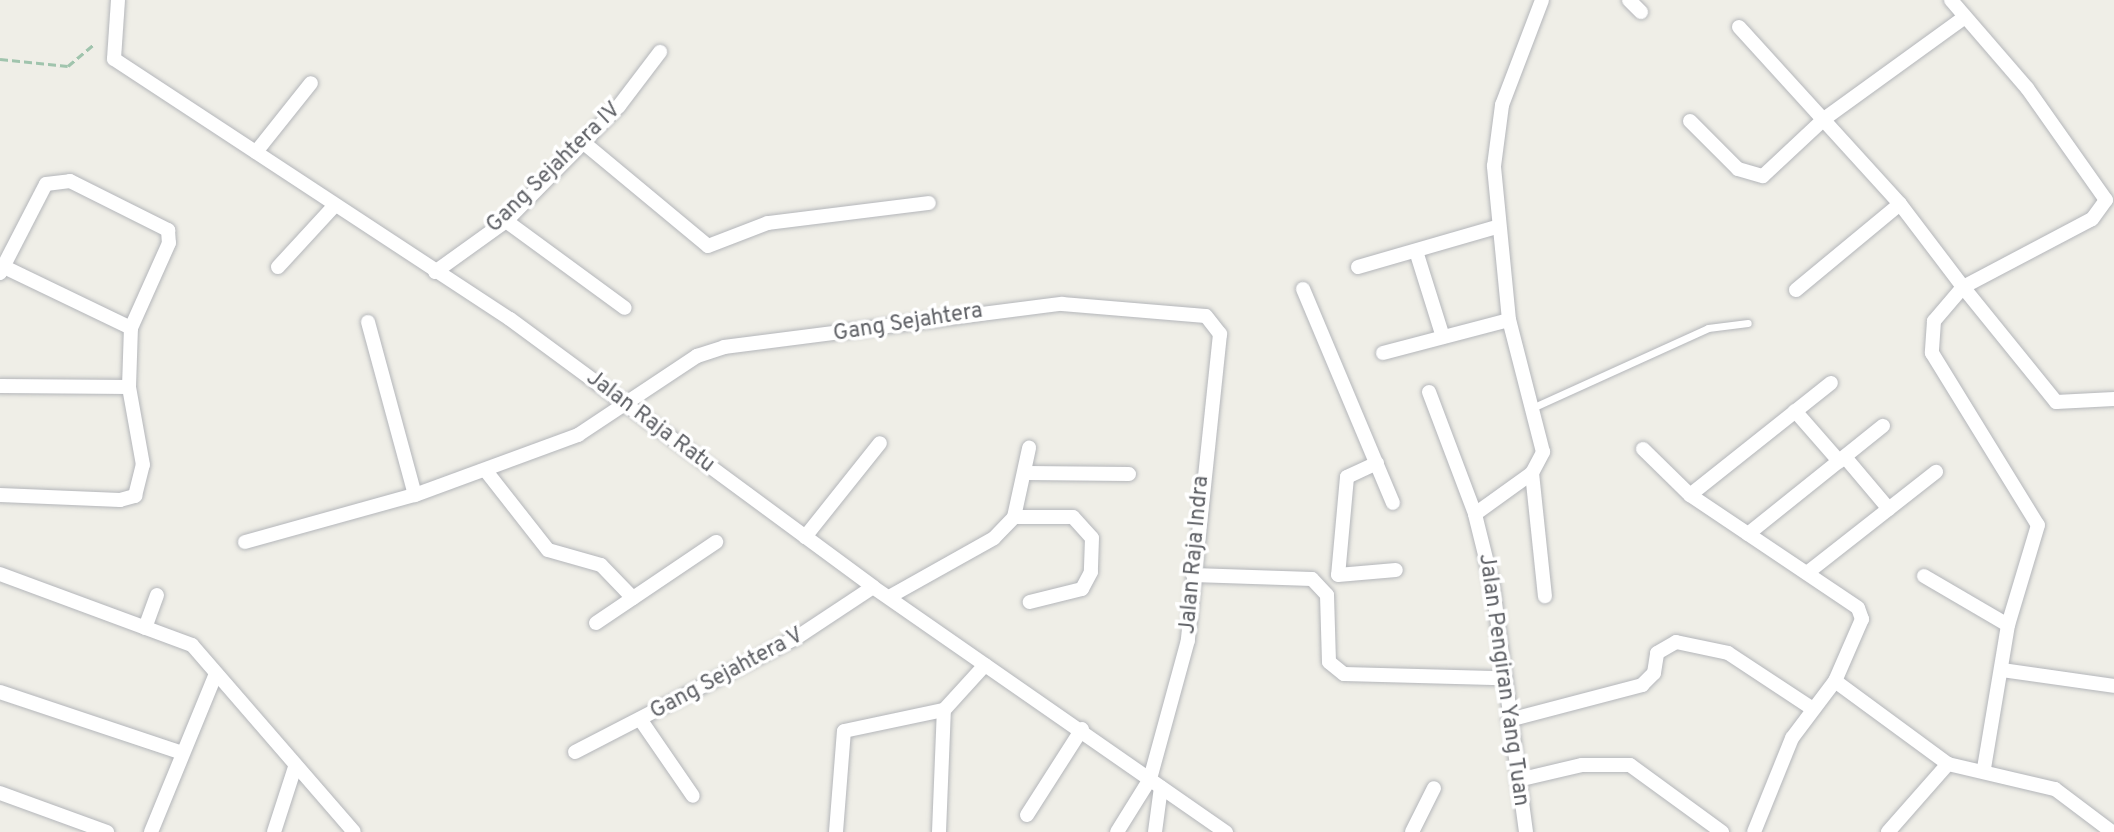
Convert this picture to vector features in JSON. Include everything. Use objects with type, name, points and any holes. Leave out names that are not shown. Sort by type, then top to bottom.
[{"type":"street","name":"Jalan Raja Ratu","points":[[118,0],[114,59],[435,272],[629,407],[873,587],[1082,729],[1226,832]]},
{"type":"street","points":[[1475,514],[1532,473],[1543,452],[1509,320],[1497,227],[1502,105],[1542,0]]},
{"type":"street","points":[[1629,0],[1641,12]]},
{"type":"street","points":[[1951,0],[2027,88],[2106,200],[2092,219],[1963,287],[1934,321],[1932,353],[2038,525],[2008,625],[1984,769]]},
{"type":"street","points":[[1690,121],[1738,169],[1763,176],[1824,119],[1965,17]]},
{"type":"street","points":[[1739,27],[1900,204],[2056,402],[2114,399]]},
{"type":"street","name":"Gang Sejahtera IV","points":[[435,272],[506,221],[584,143],[660,52]]},
{"type":"street","points":[[256,152],[311,83]]},
{"type":"street","points":[[584,143],[708,246],[768,223],[929,203]]},
{"type":"street","points":[[0,495],[135,496],[143,465],[129,387],[131,328],[169,243],[162,224],[55,178],[2,270],[131,328]]},
{"type":"street","points":[[1796,290],[1900,204]]},
{"type":"street","points":[[278,267],[335,205]]},
{"type":"street","points":[[506,221],[625,308]]},
{"type":"street","points":[[1358,267],[1497,227]]},
{"type":"street","points":[[1416,251],[1443,337]]},
{"type":"street","points":[[1303,289],[1393,503]]},
{"type":"street","name":"Gang Sejahtera","points":[[245,542],[415,495],[486,471],[629,407],[697,356],[724,347],[1062,304],[1206,316]]},
{"type":"street","name":"Jalan Raja Indra","points":[[1117,832],[1141,793],[1156,783],[1188,640],[1220,334],[1206,316]]},
{"type":"street","points":[[1383,353],[1509,320]]},
{"type":"street","points":[[368,322],[415,495]]},
{"type":"street","points":[[1690,495],[1831,383]]},
{"type":"street","points":[[0,386],[129,387]]},
{"type":"street","name":"Jalan Pengiran Yang Tuan","points":[[1429,392],[1475,514],[1526,832]]},
{"type":"street","points":[[1795,411],[1889,509]]},
{"type":"street","points":[[1748,534],[1883,426]]},
{"type":"street","points":[[805,537],[880,443]]},
{"type":"street","points":[[889,597],[978,551],[1014,517],[1027,473],[1029,448]]},
{"type":"street","points":[[1643,449],[1690,495],[1858,608],[1862,619],[1835,681],[1792,738],[1754,832]]},
{"type":"street","points":[[1377,463],[1347,477],[1338,575],[1324,589],[1326,648],[1337,671],[1502,678]]},
{"type":"street","points":[[486,471],[548,550],[601,565],[633,598]]},
{"type":"street","points":[[1807,573],[1936,472]]},
{"type":"street","points":[[1027,473],[1129,474]]},
{"type":"street","points":[[1532,473],[1545,596]]},
{"type":"street","points":[[1014,517],[1073,517],[1092,538],[1091,572],[1082,589],[1030,602]]},
{"type":"street","points":[[596,623],[716,542]]},
{"type":"street","points":[[1338,575],[1396,570]]},
{"type":"street","points":[[0,574],[192,645],[215,676],[354,832]]},
{"type":"street","points":[[1193,575],[1298,576],[1324,589]]},
{"type":"street","points":[[1924,576],[2008,625]]},
{"type":"street","name":"Gang Sejahtera V","points":[[575,752],[796,638],[873,587]]},
{"type":"street","points":[[145,628],[157,595]]},
{"type":"street","points":[[1509,720],[1642,685],[1657,653],[1676,642],[1728,653],[1813,709]]},
{"type":"street","points":[[836,832],[844,731],[944,710],[985,665]]},
{"type":"street","points":[[2002,670],[2114,686]]},
{"type":"street","points":[[151,832],[215,676]]},
{"type":"street","points":[[1835,681],[1948,764],[1984,769],[2055,789],[2112,832]]},
{"type":"street","points":[[0,692],[182,753]]},
{"type":"street","points":[[939,832],[944,710]]},
{"type":"street","points":[[640,719],[693,796]]},
{"type":"street","points":[[1027,815],[1082,729]]},
{"type":"street","points":[[1888,832],[1948,764]]},
{"type":"street","points":[[1518,780],[1582,765],[1630,765],[1722,832]]},
{"type":"street","points":[[274,832],[295,767]]},
{"type":"street","points":[[1155,832],[1156,783]]},
{"type":"street","points":[[1412,832],[1434,788]]},
{"type":"street","points":[[0,793],[107,832]]},
{"type":"lane","points":[[1532,408],[1708,328],[1748,323]]},
{"type":"path","points":[[0,59],[68,66],[95,43]]}]
